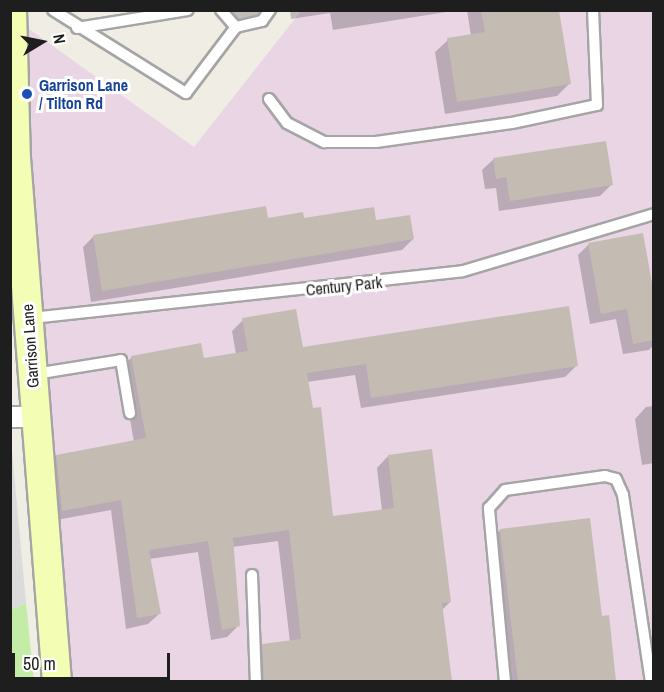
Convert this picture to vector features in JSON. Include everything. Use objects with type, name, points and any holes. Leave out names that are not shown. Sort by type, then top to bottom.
[{"type":"street","name":"Garrison Lane","points":[[12,10],[13,157],[32,375],[23,417],[57,681]]},
{"type":"lane","points":[[54,10],[77,28],[186,93],[236,27],[261,21],[270,10]]},
{"type":"lane","points":[[77,28],[188,10]]},
{"type":"lane","points":[[221,10],[236,27]]},
{"type":"lane","points":[[269,99],[287,123],[324,142],[376,142],[512,123],[597,105],[593,10]]},
{"type":"lane","name":"Century Park","points":[[28,310],[41,317],[463,271],[654,214]]},
{"type":"lane","points":[[32,375],[121,360],[130,413]]},
{"type":"lane","points":[[505,681],[489,508],[505,490],[605,476],[615,479],[623,495],[651,681]]},
{"type":"lane","points":[[252,575],[256,681]]},
{"type":"shaded area","points":[[301,11],[653,11],[653,681],[68,681],[30,183],[29,29],[194,147]]},
{"type":"shaded area","points":[[10,428],[26,603],[11,610],[10,610]]},
{"type":"green space","points":[[26,603],[34,681],[11,681],[11,610]]},
{"type":"building","points":[[481,10],[559,10],[571,84],[457,102],[447,38],[485,32]]},
{"type":"building","points":[[606,141],[613,185],[510,201],[506,177],[496,179],[493,158]]},
{"type":"building","points":[[266,206],[268,218],[303,212],[304,218],[374,207],[376,220],[410,215],[414,239],[102,291],[93,235]]},
{"type":"building","points":[[643,233],[654,294],[654,340],[633,344],[627,309],[601,314],[588,243]]},
{"type":"building","points":[[569,306],[578,366],[371,398],[366,364],[307,373],[313,408],[321,407],[333,516],[394,508],[388,455],[432,449],[451,602],[442,603],[452,681],[264,681],[262,644],[301,639],[289,530],[233,538],[240,626],[222,630],[208,541],[149,550],[161,614],[137,618],[121,500],[62,511],[56,455],[146,438],[131,356],[201,343],[204,358],[248,351],[242,318],[296,309],[303,347]]},
{"type":"building","points":[[590,518],[602,616],[609,615],[616,681],[518,681],[500,529]]},
{"type":"place","name":"Garrison Lane / Tilton Rd","points":[[27,94]]}]
